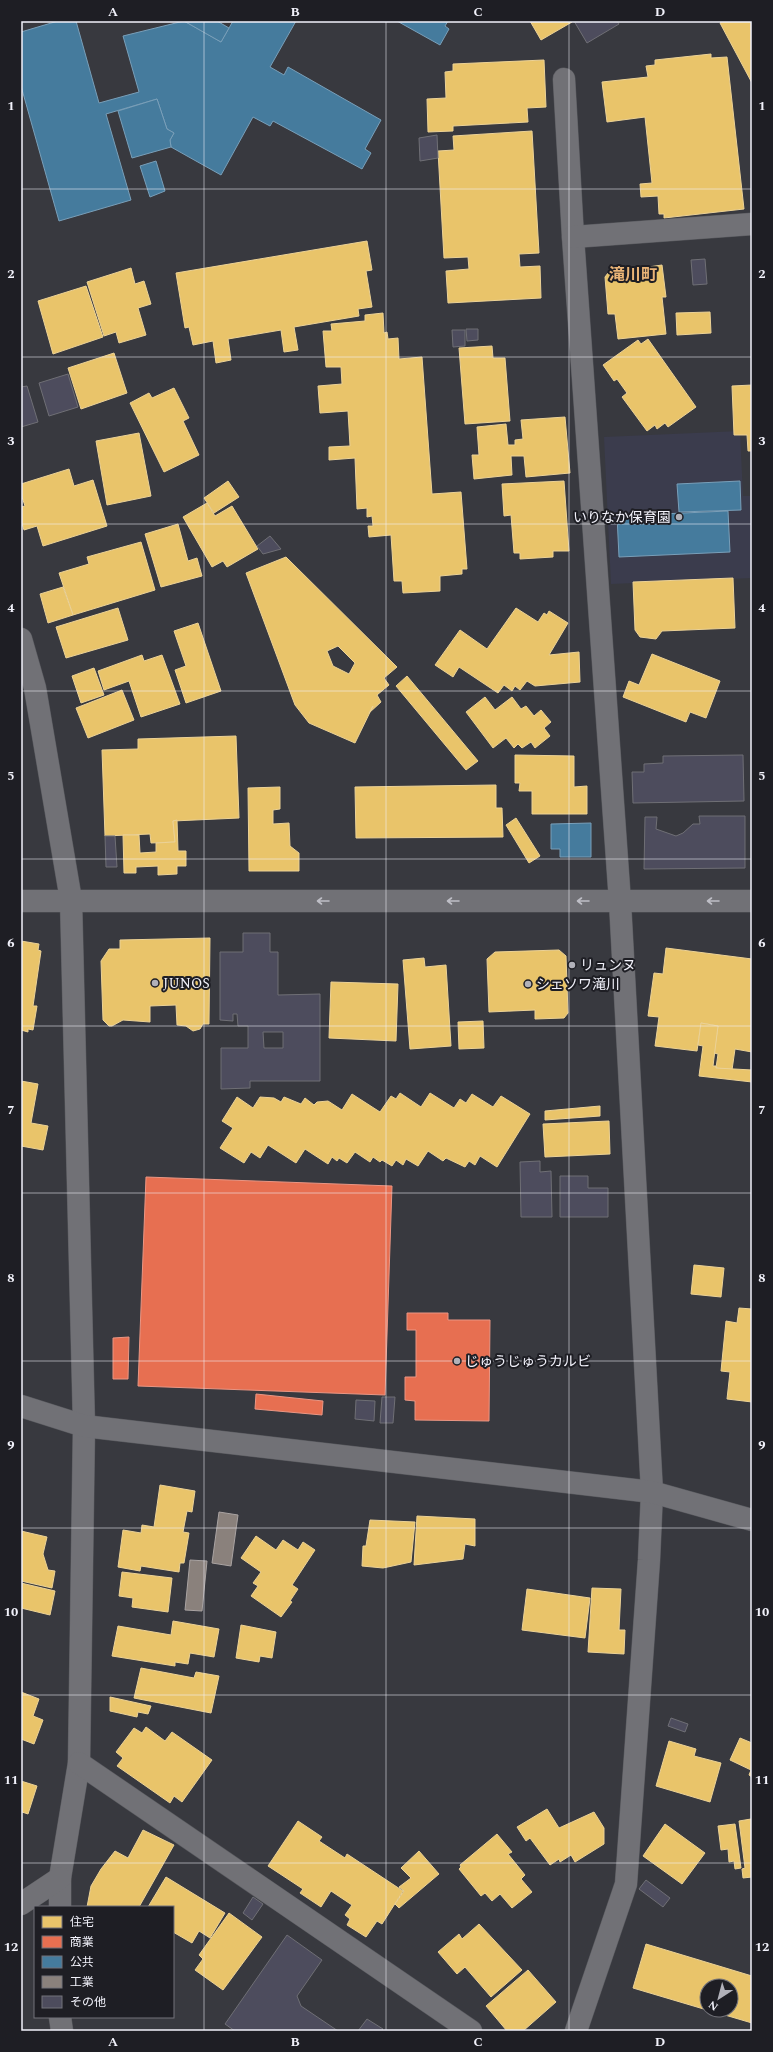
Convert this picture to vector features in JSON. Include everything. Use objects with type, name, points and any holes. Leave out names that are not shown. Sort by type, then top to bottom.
[{"type":"street","points":[[564,79],[573,237],[620,902],[652,1492],[649,1560],[626,1884],[576,2031]]},
{"type":"street","points":[[573,237],[752,224]]},
{"type":"street","points":[[21,639],[35,688],[71,900],[84,1426],[79,1763],[60,1878],[60,1906]]},
{"type":"street","points":[[21,901],[752,901]]},
{"type":"street","points":[[21,1406],[84,1426],[652,1492],[752,1520]]},
{"type":"street","points":[[79,1763],[471,2031]]},
{"type":"street","points":[[21,1904],[60,1878]]},
{"type":"street","points":[[60,2018],[62,2031]]},
{"type":"shaded area","name":"いりなか保育園","points":[[740,431],[743,496],[750,496],[752,578],[611,584],[604,437]]},
{"type":"building: 住宅","points":[[530,21],[571,21],[572,22],[541,40]]},
{"type":"building: 住宅","points":[[723,21],[752,21],[752,83],[720,23]]},
{"type":"building: 住宅","points":[[711,54],[711,58],[727,57],[744,209],[664,218],[664,214],[659,214],[658,196],[641,197],[640,184],[652,183],[645,117],[607,122],[602,82],[648,77],[646,66],[655,65],[655,60]]},
{"type":"building: 住宅","points":[[544,60],[546,107],[527,108],[528,122],[453,126],[453,131],[428,132],[427,99],[446,98],[445,72],[453,71],[453,64]]},
{"type":"building: 住宅","points":[[532,131],[539,253],[519,254],[520,267],[540,266],[541,298],[448,303],[446,271],[469,269],[468,257],[444,258],[438,151],[454,150],[453,136]]},
{"type":"building: 住宅","points":[[367,241],[372,270],[366,271],[372,307],[358,309],[359,316],[294,327],[298,350],[284,352],[281,330],[228,339],[231,360],[216,363],[213,341],[193,345],[189,327],[185,328],[176,273]]},
{"type":"building: 住宅","points":[[662,265],[666,297],[662,297],[666,334],[618,339],[615,314],[608,314],[605,277],[608,273]]},
{"type":"building: 住宅","points":[[131,268],[135,284],[144,281],[151,304],[138,308],[146,335],[119,343],[116,332],[104,336],[87,282]]},
{"type":"building: 住宅","points":[[86,286],[103,337],[53,354],[38,301]]},
{"type":"building: 住宅","points":[[710,312],[711,333],[677,335],[676,313]]},
{"type":"building: 住宅","points":[[383,313],[384,333],[387,332],[388,339],[398,338],[399,359],[422,357],[432,494],[461,492],[467,569],[462,569],[462,574],[440,576],[440,591],[403,593],[402,581],[394,581],[391,535],[369,537],[368,526],[373,526],[372,516],[367,517],[367,508],[357,509],[355,458],[329,460],[329,447],[350,446],[348,411],[320,413],[318,386],[342,384],[341,367],[326,367],[323,331],[332,331],[331,324],[365,321],[365,315]]},
{"type":"building: 住宅","points":[[648,339],[696,407],[668,427],[665,423],[657,429],[655,425],[647,431],[622,397],[627,393],[617,379],[614,381],[603,365],[638,340],[641,344]]},
{"type":"building: 住宅","points":[[492,346],[493,358],[505,358],[510,421],[465,424],[459,348]]},
{"type":"building: 住宅","points":[[114,353],[127,393],[81,409],[68,368]]},
{"type":"building: 住宅","points":[[752,385],[752,451],[748,451],[747,435],[734,435],[732,386]]},
{"type":"building: 住宅","points":[[174,388],[189,418],[183,421],[199,455],[164,472],[130,403],[149,393],[152,398]]},
{"type":"building: 住宅","points":[[565,417],[570,473],[526,477],[524,456],[511,456],[512,475],[474,479],[472,455],[479,455],[477,427],[506,424],[508,445],[515,445],[515,440],[523,439],[521,420]]},
{"type":"building: 住宅","points":[[139,433],[151,496],[107,505],[96,441]]},
{"type":"building: 住宅","points":[[69,469],[74,486],[93,480],[107,526],[43,546],[37,526],[24,530],[21,520],[21,507],[25,506],[21,494],[21,484]]},
{"type":"building: 住宅","points":[[228,481],[239,497],[214,513],[204,498]]},
{"type":"building: 住宅","points":[[564,481],[569,551],[553,551],[553,557],[520,559],[520,553],[514,553],[511,515],[504,516],[502,484]]},
{"type":"building: 住宅","points":[[207,503],[215,516],[232,506],[258,549],[227,567],[223,561],[212,567],[183,517]]},
{"type":"building: 住宅","points":[[178,524],[188,561],[197,558],[202,576],[161,587],[145,534]]},
{"type":"building: 住宅","points":[[141,542],[155,590],[73,615],[59,573],[89,564],[87,557]]},
{"type":"building: 住宅","points":[[286,557],[397,667],[384,678],[389,685],[377,695],[381,702],[370,712],[355,743],[309,723],[295,705],[246,573]],"holes":[[[338,646],[355,663],[349,674],[333,666],[327,651]]]},
{"type":"building: 住宅","points":[[733,578],[735,628],[662,631],[656,639],[640,637],[635,630],[633,582]]},
{"type":"building: 住宅","points":[[63,587],[73,615],[48,623],[40,594]]},
{"type":"building: 住宅","points":[[118,608],[128,640],[66,658],[56,627]]},
{"type":"building: 住宅","points":[[516,608],[538,622],[544,613],[547,615],[549,611],[568,623],[549,655],[579,652],[580,682],[535,686],[527,681],[520,690],[515,686],[512,691],[504,685],[498,693],[459,667],[453,677],[435,665],[460,630],[487,649]]},
{"type":"building: 住宅","points":[[198,623],[221,691],[186,703],[175,670],[186,666],[174,631]]},
{"type":"building: 住宅","points":[[652,654],[720,681],[706,718],[690,712],[686,722],[623,697],[629,681],[639,685]]},
{"type":"building: 住宅","points":[[142,655],[144,661],[162,655],[180,704],[141,717],[129,681],[104,690],[98,671]]},
{"type":"building: 住宅","points":[[94,668],[104,695],[81,703],[72,676]]},
{"type":"building: 住宅","points":[[407,676],[478,761],[466,770],[396,686]]},
{"type":"building: 住宅","points":[[122,690],[134,720],[88,738],[76,708]]},
{"type":"building: 住宅","points":[[485,697],[495,710],[512,697],[521,709],[526,706],[534,716],[541,710],[551,722],[544,728],[550,736],[535,748],[531,742],[522,748],[518,744],[514,748],[506,738],[493,748],[466,712]]},
{"type":"building: 住宅","points":[[236,736],[239,818],[173,821],[175,842],[151,843],[150,834],[105,836],[102,750],[138,749],[138,739]]},
{"type":"building: 住宅","points":[[515,755],[574,756],[574,787],[587,786],[587,814],[532,814],[532,791],[519,791],[520,783],[515,783]]},
{"type":"building: 住宅","points":[[496,785],[496,808],[502,808],[503,837],[356,838],[355,787]]},
{"type":"building: 住宅","points":[[280,787],[280,809],[273,810],[273,824],[289,823],[290,846],[299,853],[299,871],[249,871],[248,788]]},
{"type":"building: 住宅","points":[[516,818],[540,856],[529,863],[506,825]]},
{"type":"building: 住宅","points":[[177,820],[178,851],[186,851],[186,866],[177,866],[177,874],[158,875],[158,866],[136,867],[136,873],[124,873],[123,835],[139,835],[140,853],[156,852],[156,843],[175,842],[173,821]]},
{"type":"building: 住宅","name":"JUNOS","points":[[210,938],[209,1024],[203,1024],[200,1029],[193,1031],[186,1026],[177,1025],[176,1005],[150,1006],[150,1022],[123,1020],[109,1026],[103,1020],[101,961],[109,949],[120,949],[120,940]]},
{"type":"building: 住宅","points":[[21,941],[39,944],[38,950],[41,951],[33,1006],[37,1006],[33,1030],[28,1029],[28,1032],[21,1030]]},
{"type":"building: 住宅","points":[[666,948],[752,959],[752,1052],[735,1049],[732,1070],[716,1068],[718,1054],[714,1053],[718,1026],[701,1023],[697,1051],[655,1046],[659,1017],[648,1016],[654,973],[663,974]]},
{"type":"building: 住宅","name":"シェソワ滝川","points":[[559,950],[566,956],[568,1013],[564,1018],[535,1019],[535,1010],[489,1012],[487,959],[495,952]]},
{"type":"building: 住宅","points":[[424,958],[425,967],[446,965],[451,1046],[410,1049],[403,960]]},
{"type":"building: 住宅","points":[[331,982],[398,984],[396,1041],[329,1038]]},
{"type":"building: 住宅","points":[[483,1021],[484,1048],[459,1049],[458,1022]]},
{"type":"building: 住宅","points":[[701,1023],[718,1026],[713,1066],[716,1066],[716,1068],[752,1070],[752,1082],[699,1076],[703,1046],[698,1045]]},
{"type":"building: 住宅","points":[[21,1081],[38,1084],[31,1123],[48,1126],[43,1150],[21,1146]]},
{"type":"building: 住宅","points":[[400,1093],[421,1107],[430,1093],[454,1108],[460,1099],[466,1103],[472,1094],[493,1107],[501,1096],[530,1114],[497,1167],[480,1156],[475,1165],[469,1161],[465,1167],[446,1158],[443,1161],[428,1151],[418,1166],[406,1159],[403,1165],[396,1160],[392,1166],[382,1160],[380,1162],[373,1157],[370,1162],[355,1152],[347,1163],[339,1158],[337,1161],[332,1157],[328,1164],[305,1149],[296,1163],[268,1145],[260,1158],[251,1152],[244,1163],[220,1148],[233,1128],[222,1121],[237,1097],[253,1108],[260,1097],[274,1098],[281,1102],[284,1097],[301,1104],[305,1098],[314,1105],[317,1102],[328,1101],[342,1110],[352,1094],[380,1112],[391,1096],[396,1099]]},
{"type":"building: 住宅","points":[[600,1106],[600,1116],[545,1120],[545,1111]]},
{"type":"building: 住宅","points":[[609,1121],[610,1154],[545,1157],[543,1124]]},
{"type":"building: 住宅","points":[[694,1265],[724,1268],[721,1297],[691,1294]]},
{"type":"building: 住宅","points":[[739,1308],[752,1309],[752,1402],[727,1399],[730,1372],[721,1371],[726,1321],[737,1323]]},
{"type":"building: 住宅","points":[[160,1485],[195,1491],[192,1512],[187,1511],[183,1532],[189,1533],[184,1563],[180,1563],[179,1572],[141,1566],[140,1571],[118,1567],[123,1530],[141,1533],[142,1525],[154,1527]]},
{"type":"building: 住宅","points":[[417,1516],[475,1519],[475,1546],[465,1544],[463,1559],[414,1565]]},
{"type":"building: 住宅","points":[[370,1520],[415,1522],[411,1562],[383,1568],[362,1566],[363,1546],[366,1546]]},
{"type":"building: 住宅","points":[[21,1531],[47,1537],[43,1554],[48,1570],[55,1571],[52,1588],[21,1581]]},
{"type":"building: 住宅","points":[[256,1536],[276,1550],[283,1540],[298,1550],[303,1542],[315,1550],[292,1585],[298,1589],[290,1601],[292,1602],[281,1617],[251,1596],[258,1586],[253,1583],[261,1572],[241,1558]]},
{"type":"building: 住宅","points":[[122,1572],[172,1578],[168,1612],[132,1607],[133,1598],[119,1596]]},
{"type":"building: 住宅","points":[[21,1583],[55,1591],[50,1615],[21,1608]]},
{"type":"building: 住宅","points":[[592,1588],[621,1589],[619,1630],[625,1630],[624,1654],[588,1652]]},
{"type":"building: 住宅","points":[[527,1589],[590,1598],[585,1638],[522,1630]]},
{"type":"building: 住宅","points":[[173,1621],[219,1629],[214,1657],[190,1653],[188,1664],[175,1662],[175,1666],[112,1656],[118,1626],[171,1635]]},
{"type":"building: 住宅","points":[[241,1625],[276,1632],[272,1658],[260,1656],[259,1662],[236,1658]]},
{"type":"building: 住宅","points":[[141,1668],[194,1678],[196,1672],[219,1676],[211,1713],[134,1698]]},
{"type":"building: 住宅","points":[[21,1692],[39,1699],[33,1716],[43,1720],[34,1744],[21,1739]]},
{"type":"building: 住宅","points":[[110,1697],[151,1706],[148,1714],[138,1712],[137,1717],[110,1711]]},
{"type":"building: 住宅","points":[[146,1727],[165,1741],[172,1732],[212,1760],[182,1802],[174,1796],[170,1803],[117,1766],[123,1758],[116,1752],[134,1728],[142,1733]]},
{"type":"building: 住宅","points":[[740,1738],[752,1743],[752,1777],[749,1775],[751,1770],[730,1760]]},
{"type":"building: 住宅","points":[[669,1741],[696,1749],[694,1756],[721,1763],[710,1802],[656,1786]]},
{"type":"building: 住宅","points":[[21,1781],[37,1786],[28,1814],[22,1812],[21,1814]]},
{"type":"building: 住宅","points":[[547,1809],[559,1828],[594,1812],[604,1828],[604,1844],[575,1862],[571,1855],[560,1862],[559,1859],[550,1865],[530,1838],[526,1841],[517,1827]]},
{"type":"building: 住宅","points":[[751,1819],[752,1877],[743,1878],[742,1869],[745,1868],[739,1821]]},
{"type":"building: 住宅","points":[[298,1821],[322,1837],[319,1841],[345,1858],[347,1854],[403,1891],[382,1924],[377,1921],[366,1937],[347,1925],[350,1919],[345,1915],[352,1905],[331,1891],[321,1907],[300,1893],[303,1889],[268,1866]]},
{"type":"building: 住宅","points":[[665,1824],[705,1853],[682,1884],[643,1856]]},
{"type":"building: 住宅","points":[[735,1824],[741,1868],[735,1869],[734,1861],[729,1862],[728,1849],[721,1850],[718,1826]]},
{"type":"building: 住宅","points":[[143,1830],[174,1845],[140,1906],[87,1906],[91,1886],[101,1869],[115,1851],[128,1858]]},
{"type":"building: 住宅","points":[[497,1834],[512,1852],[508,1854],[525,1875],[521,1879],[532,1892],[512,1908],[500,1894],[492,1901],[485,1893],[481,1896],[459,1869],[461,1867],[460,1865]]},
{"type":"building: 住宅","points":[[419,1851],[439,1874],[399,1908],[395,1904],[404,1891],[399,1887],[411,1878],[401,1868]]},
{"type":"building: 住宅","points":[[166,1877],[225,1913],[210,1938],[199,1931],[192,1943],[174,1933],[174,1906],[149,1906]]},
{"type":"building: 住宅","points":[[229,1913],[262,1937],[223,1990],[195,1970],[203,1959],[199,1955]]},
{"type":"building: 住宅","points":[[479,1924],[522,1970],[491,1997],[465,1967],[457,1974],[438,1952],[459,1934],[462,1939]]},
{"type":"building: 住宅","points":[[646,1944],[752,1976],[752,2023],[735,2018],[739,2018],[739,1978],[699,1978],[699,2008],[633,1988]]},
{"type":"building: 住宅","points":[[528,1970],[556,2002],[523,2031],[507,2031],[486,2006]]},
{"type":"building: 商業","points":[[146,1177],[392,1186],[385,1395],[138,1386]]},
{"type":"building: 商業","points":[[407,1313],[448,1313],[448,1320],[490,1320],[489,1421],[415,1420],[415,1401],[405,1400],[405,1377],[416,1377],[416,1330],[407,1330]]},
{"type":"building: 商業","points":[[129,1337],[128,1379],[113,1379],[113,1338]]},
{"type":"building: 商業","points":[[256,1394],[323,1401],[322,1415],[255,1409]]},
{"type":"building: 公共","points":[[58,21],[76,21],[99,103],[139,92],[123,36],[184,21],[221,42],[233,21],[296,21],[270,67],[284,75],[288,67],[381,120],[365,149],[371,153],[362,169],[273,121],[270,126],[253,117],[221,175],[171,147],[170,140],[174,133],[167,129],[157,99],[106,114],[131,200],[59,221],[21,86],[21,32]]},
{"type":"building: 公共","points":[[184,21],[217,21],[229,28],[221,42]]},
{"type":"building: 公共","points":[[397,21],[448,21],[445,26],[449,29],[440,45]]},
{"type":"building: 公共","points":[[157,99],[167,129],[174,133],[170,140],[171,147],[132,158],[118,111]]},
{"type":"building: 公共","points":[[156,161],[165,191],[150,197],[140,166]]},
{"type":"building: 公共","points":[[740,481],[741,510],[679,512],[677,484]]},
{"type":"building: 公共","name":"いりなか保育園","points":[[728,511],[730,552],[619,557],[617,516]]},
{"type":"building: 公共","points":[[591,823],[591,857],[560,857],[560,849],[551,849],[551,824]]},
{"type":"building: 工業","points":[[219,1512],[238,1515],[231,1566],[212,1563]]},
{"type":"building: 工業","points":[[190,1560],[207,1561],[202,1611],[185,1610]]},
{"type":"building: その他","points":[[574,21],[617,21],[619,24],[587,43]]},
{"type":"building: その他","points":[[437,135],[438,158],[420,161],[419,138]]},
{"type":"building: その他","points":[[705,259],[707,284],[693,285],[691,260]]},
{"type":"building: その他","points":[[466,329],[478,329],[478,340],[467,341]]},
{"type":"building: その他","points":[[452,330],[465,330],[465,346],[453,347]]},
{"type":"building: その他","points":[[68,374],[78,407],[49,416],[39,383]]},
{"type":"building: その他","points":[[27,386],[38,422],[21,427],[21,387]]},
{"type":"building: その他","points":[[270,536],[281,549],[263,554],[257,546]]},
{"type":"building: その他","points":[[743,755],[744,801],[633,803],[632,772],[644,772],[644,764],[663,763],[663,756]]},
{"type":"building: その他","points":[[699,816],[745,816],[745,868],[644,869],[645,817],[657,817],[656,829],[676,836],[683,833],[693,824],[700,824]]},
{"type":"building: その他","points":[[105,836],[115,836],[117,867],[106,867]]},
{"type":"building: その他","points":[[243,933],[270,933],[270,952],[278,952],[278,995],[320,994],[320,1081],[250,1081],[250,1088],[221,1089],[221,1048],[248,1048],[248,1026],[238,1026],[237,1014],[233,1014],[233,1021],[220,1020],[220,952],[243,952]],"holes":[[[263,1032],[283,1032],[283,1048],[264,1048]]]},
{"type":"building: その他","points":[[540,1161],[540,1172],[551,1171],[552,1217],[521,1217],[520,1162]]},
{"type":"building: その他","points":[[560,1176],[588,1176],[588,1188],[608,1188],[608,1217],[560,1217]]},
{"type":"building: その他","points":[[382,1397],[395,1397],[393,1423],[380,1423]]},
{"type":"building: その他","points":[[356,1400],[375,1401],[374,1421],[355,1419]]},
{"type":"building: その他","points":[[671,1718],[688,1724],[685,1732],[668,1726]]},
{"type":"building: その他","points":[[646,1880],[670,1898],[663,1907],[639,1889]]},
{"type":"building: その他","points":[[253,1897],[263,1904],[252,1920],[243,1913]]},
{"type":"building: その他","points":[[287,1935],[322,1960],[297,1996],[301,2006],[338,2031],[235,2031],[225,2024]]},
{"type":"building: その他","points":[[367,2019],[383,2029],[381,2031],[358,2031]]},
{"type":"place","name":"いりなか保育園","points":[[679,517]]},
{"type":"place","name":"リュンヌ","points":[[572,965]]},
{"type":"place","name":"JUNOS","points":[[155,983]]},
{"type":"place","name":"シェソワ滝川","points":[[528,984]]},
{"type":"place","name":"じゅうじゅうカルビ","points":[[457,1361]]},
{"type":"district","name":"滝川町","points":[[633,274]]}]
